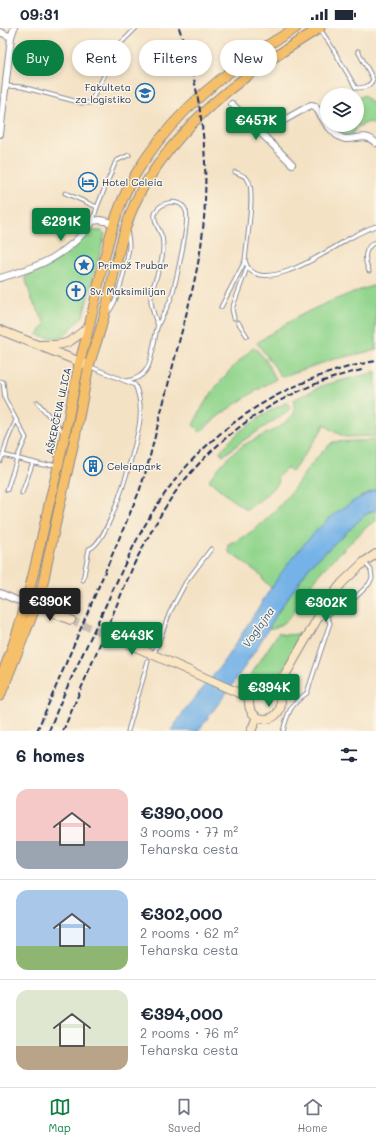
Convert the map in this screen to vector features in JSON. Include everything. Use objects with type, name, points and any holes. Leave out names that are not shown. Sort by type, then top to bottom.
[{"type":"main road","name":"AŠKERČEVA ULICA","points":[[0,679],[27,604],[43,537],[80,363],[114,223],[120,206],[134,176],[150,153],[179,118],[227,74],[296,28]]},
{"type":"main road","points":[[1,694],[42,588],[90,366],[105,314],[126,228],[139,194],[169,150],[187,128],[218,99],[235,84],[320,28]]},
{"type":"street","points":[[0,134],[11,37],[14,28]]},
{"type":"street","points":[[0,32],[11,37]]},
{"type":"street","points":[[232,104],[292,164]]},
{"type":"street","points":[[258,130],[272,126],[311,104],[315,106],[320,114]]},
{"type":"street","points":[[333,132],[344,139],[363,136],[372,139],[376,143]]},
{"type":"street","points":[[0,278],[26,270],[62,253],[87,230],[93,221],[100,220],[114,223]]},
{"type":"street","points":[[35,345],[61,345],[72,341],[90,325]]},
{"type":"street","points":[[0,330],[90,366]]},
{"type":"street","points":[[276,691],[317,618],[342,583],[364,562],[376,554]]},
{"type":"street","points":[[0,594],[71,620]]},
{"type":"street","points":[[118,639],[151,658],[193,673],[246,697],[250,709],[257,717],[268,720],[277,715],[282,705],[280,695],[272,688],[261,687],[246,697]]},
{"type":"street","points":[[250,731],[257,717]]},
{"type":"lane","points":[[6,86],[22,87],[82,104],[90,103],[121,43],[136,28]]},
{"type":"lane","points":[[320,28],[356,88],[362,88],[372,83],[373,79],[358,51]]},
{"type":"lane","points":[[93,221],[97,207],[116,161],[129,155]]},
{"type":"lane","points":[[221,307],[245,261],[250,217],[252,186],[248,178],[235,172]]},
{"type":"lane","points":[[65,193],[97,207]]},
{"type":"lane","points":[[126,381],[140,377],[148,367],[158,326],[172,297],[186,225],[186,212],[181,204],[173,202],[159,208],[155,215],[162,236],[163,251],[151,296],[152,307],[158,326]]},
{"type":"lane","points":[[247,268],[254,273],[262,275],[276,275],[316,259],[352,237],[376,226]]},
{"type":"lane","points":[[369,271],[365,252],[371,244],[376,242]]},
{"type":"lane","points":[[234,318],[232,309],[247,268],[245,261]]},
{"type":"lane","points":[[238,322],[247,336]]},
{"type":"lane","points":[[82,580],[89,549],[96,544],[103,534],[120,495],[136,441],[140,420],[140,400],[135,386],[90,366]]},
{"type":"lane","points":[[0,381],[3,382],[5,400],[26,438],[17,458],[6,490]]},
{"type":"lane","points":[[37,402],[65,436]]},
{"type":"lane","points":[[0,461],[16,420]]},
{"type":"lane","points":[[3,455],[43,465],[58,464]]},
{"type":"lane","points":[[22,493],[33,462]]},
{"type":"lane","points":[[128,731],[151,658],[170,612],[186,582],[211,549]]},
{"type":"lane","points":[[317,618],[326,616],[338,608],[347,606],[369,584],[372,578],[371,570],[364,562]]},
{"type":"lane","points":[[283,731],[290,707],[307,693],[330,623],[326,616]]},
{"type":"green space","points":[[364,95],[375,107],[376,106],[376,125],[369,122],[364,124]]},
{"type":"green space","points":[[339,132],[353,132],[348,136]]},
{"type":"green space","points":[[87,230],[102,231],[105,234],[83,316],[62,338],[50,338],[37,335],[46,324],[32,300],[25,277],[51,265],[73,250]]},
{"type":"green space","points":[[376,285],[376,350],[331,360],[281,377],[257,343],[299,316],[329,302]]},
{"type":"green space","points":[[254,347],[265,359],[276,379],[227,410],[200,432],[193,425],[204,404],[232,368]]},
{"type":"green space","points":[[376,372],[376,436],[345,437],[333,431],[324,424],[321,431],[292,472],[287,468],[277,478],[279,482],[265,496],[247,510],[231,499],[209,480],[225,461],[244,445],[286,422],[295,411],[293,400],[324,385]]},
{"type":"green space","points":[[287,402],[290,408],[286,413],[241,442],[223,456],[220,451],[240,431],[268,412]]},
{"type":"green space","points":[[376,440],[376,489],[358,498],[329,519],[294,557],[271,588],[263,580],[261,575],[229,552],[229,545],[245,536],[276,510],[314,461],[333,442]]},
{"type":"green space","points":[[376,509],[376,521],[369,525],[324,569],[308,589],[289,618],[276,627],[267,628],[309,567],[365,515]]},
{"type":"green space","points":[[279,632],[284,635],[300,634],[289,663],[266,688],[256,689],[243,687]]},
{"type":"water","name":"Voglajna","points":[[376,489],[376,509],[365,515],[309,567],[280,609],[233,684],[198,731],[171,731],[186,708],[219,668],[279,577],[306,542],[321,526],[340,510]]},
{"type":"tunnel","points":[[71,620],[118,639]]},
{"type":"railway","points":[[37,731],[139,492],[147,468],[197,270],[204,219],[205,164],[203,136],[200,108],[188,54],[179,28]]},
{"type":"railway","points":[[49,731],[74,672],[135,543],[168,490],[190,462],[216,437],[244,415],[274,397],[307,381],[341,369],[376,361]]},
{"type":"railway","points":[[63,731],[135,562],[153,528],[174,494],[192,472],[233,432],[281,400],[307,387],[334,377],[362,370]]},
{"type":"place","name":"Fakulteta za logistiko","points":[[145,93]]},
{"type":"place","name":"Hotel Celeia","points":[[88,182]]},
{"type":"place","name":"Primož Trubar","points":[[84,265]]},
{"type":"place","name":"Sv. Maksimilijan","points":[[76,291]]},
{"type":"place","name":"Celeiapark","points":[[93,466]]}]
